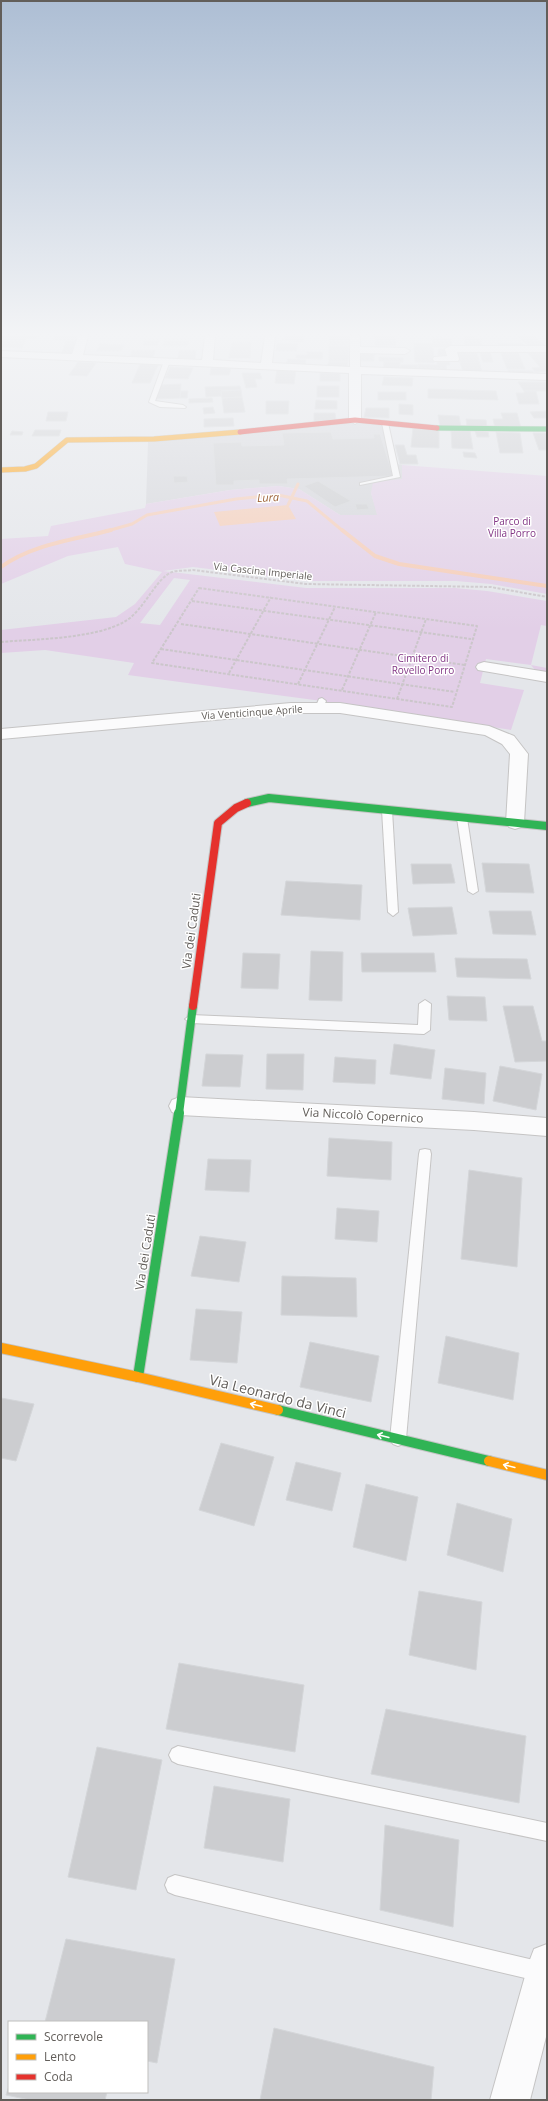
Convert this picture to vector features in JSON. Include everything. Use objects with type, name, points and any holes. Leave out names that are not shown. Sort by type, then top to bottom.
[{"type":"street","points":[[1,470],[27,470],[36,467],[44,461],[60,442],[67,440],[154,439],[219,434]]},
{"type":"street","points":[[476,666],[547,677]]},
{"type":"street","name":"Via Venticinque Aprile","points":[[1,734],[321,704],[489,731],[508,740],[519,754],[515,823]]},
{"type":"street","name":"Via dei Caduti","points":[[138,1377],[180,1106],[218,823],[232,810],[247,801],[269,798],[547,826]]},
{"type":"street","name":"Via Niccolò Copernico","points":[[180,1106],[474,1121],[547,1127]]},
{"type":"street","name":"Via Leonardo da Vinci","points":[[1,1348],[138,1377],[547,1475]]},
{"type":"street","points":[[510,2100],[546,1967]]},
{"type":"lane","points":[[362,484],[397,477],[387,434]]},
{"type":"lane","points":[[387,810],[393,912]]},
{"type":"lane","points":[[462,818],[473,891]]},
{"type":"lane","points":[[191,1020],[424,1030],[425,1004]]},
{"type":"lane","points":[[398,1439],[425,1154]]},
{"type":"lane","points":[[178,1755],[547,1832]]},
{"type":"lane","points":[[175,1885],[546,1967]]},
{"type":"path","name":"Via Cascina Imperiale","points":[[1,642],[93,631],[122,623],[141,609],[169,574],[193,570],[306,584],[455,585],[490,587],[547,597]]},
{"type":"path","points":[[200,588],[270,597],[477,626],[452,707],[152,663],[200,588]]},
{"type":"path","points":[[229,673],[270,597]]},
{"type":"path","points":[[192,601],[471,639]]},
{"type":"path","points":[[298,684],[335,607]]},
{"type":"path","points":[[342,690],[376,612]]},
{"type":"path","points":[[397,699],[426,619]]},
{"type":"path","points":[[181,624],[476,666]]},
{"type":"path","points":[[161,649],[455,692]]},
{"type":"shaded area","points":[[232,434],[391,434],[398,464],[402,465],[402,479],[371,493],[378,515],[340,515],[299,489],[278,486],[230,490],[146,504],[148,442]]},
{"type":"shaded area","points":[[288,505],[296,519],[220,526],[214,512]]},
{"type":"green space","points":[[402,465],[547,476],[547,594],[491,584],[456,581],[306,581],[193,567],[163,571],[306,588],[455,588],[487,591],[547,601],[547,626],[541,625],[531,665],[486,659],[480,683],[524,690],[511,730],[322,701],[128,675],[134,663],[45,650],[1,653],[1,630],[116,617],[135,604],[162,572],[125,564],[118,547],[68,556],[1,584],[1,539],[48,536],[51,526],[145,508],[146,504],[230,490],[278,486],[299,489],[340,515],[377,515],[371,493],[373,482],[402,479]],"holes":[[[174,578],[190,580],[160,625],[140,623]]]},
{"type":"green space","points":[[531,665],[547,668],[547,676],[535,670]]},
{"type":"building","points":[[10,434],[22,434],[22,435]]},
{"type":"building","points":[[33,434],[60,434],[59,436],[32,436]]},
{"type":"building","points":[[282,434],[332,434],[333,439],[374,438],[373,434],[380,434],[393,476],[287,479],[288,484],[259,484],[259,480],[234,481],[234,485],[216,485],[213,443],[241,442],[242,446],[284,445]]},
{"type":"building","points":[[412,434],[439,434],[439,448],[411,447]]},
{"type":"building","points":[[451,434],[471,434],[473,449],[452,448]]},
{"type":"building","points":[[476,434],[488,434],[489,437],[477,437]]},
{"type":"building","points":[[496,434],[520,434],[523,453],[500,453]]},
{"type":"building","points":[[533,434],[547,434],[547,450],[539,450]]},
{"type":"building","points":[[395,445],[404,445],[407,455],[416,455],[418,464],[400,464]]},
{"type":"building","points":[[463,452],[475,453],[477,458],[464,457]]},
{"type":"building","points":[[173,476],[187,476],[188,482],[174,483]]},
{"type":"building","points":[[318,481],[351,501],[335,507],[304,486]]},
{"type":"building","points":[[355,504],[367,504],[369,509],[357,510]]},
{"type":"building","points":[[482,863],[529,864],[534,893],[486,892]]},
{"type":"building","points":[[411,864],[451,864],[455,883],[413,884]]},
{"type":"building","points":[[286,881],[362,885],[360,920],[281,915]]},
{"type":"building","points":[[452,907],[457,934],[413,936],[408,908]]},
{"type":"building","points":[[489,911],[531,911],[536,935],[493,934]]},
{"type":"building","points":[[311,951],[343,952],[342,1001],[309,1000]]},
{"type":"building","points":[[243,953],[280,954],[278,989],[241,988]]},
{"type":"building","points":[[361,953],[434,953],[436,972],[362,972]]},
{"type":"building","points":[[455,958],[527,959],[531,979],[457,977]]},
{"type":"building","points":[[447,996],[485,997],[487,1021],[449,1020]]},
{"type":"building","points":[[503,1006],[533,1006],[542,1041],[547,1041],[547,1061],[515,1062]]},
{"type":"building","points":[[394,1044],[435,1050],[431,1079],[390,1074]]},
{"type":"building","points":[[206,1054],[243,1055],[240,1087],[202,1086]]},
{"type":"building","points":[[267,1054],[304,1054],[303,1090],[266,1089]]},
{"type":"building","points":[[335,1057],[376,1060],[375,1084],[333,1082]]},
{"type":"building","points":[[500,1066],[542,1074],[536,1110],[493,1101]]},
{"type":"building","points":[[445,1068],[486,1073],[484,1104],[442,1099]]},
{"type":"building","points":[[329,1138],[392,1142],[391,1180],[327,1176]]},
{"type":"building","points":[[208,1159],[251,1160],[249,1192],[205,1190]]},
{"type":"building","points":[[469,1170],[522,1178],[517,1267],[461,1259]]},
{"type":"building","points":[[337,1208],[379,1211],[377,1242],[335,1239]]},
{"type":"building","points":[[200,1236],[246,1242],[239,1282],[191,1276]]},
{"type":"building","points":[[282,1276],[356,1278],[357,1317],[281,1315]]},
{"type":"building","points":[[196,1309],[242,1312],[237,1363],[190,1360]]},
{"type":"building","points":[[446,1336],[519,1353],[513,1400],[438,1383]]},
{"type":"building","points":[[310,1342],[379,1356],[371,1402],[300,1387]]},
{"type":"building","points":[[1,1398],[34,1404],[16,1461],[1,1458]]},
{"type":"building","points":[[221,1443],[274,1457],[254,1526],[199,1510]]},
{"type":"building","points":[[296,1462],[341,1473],[332,1511],[286,1500]]},
{"type":"building","points":[[366,1484],[418,1497],[406,1561],[353,1547]]},
{"type":"building","points":[[457,1503],[512,1519],[503,1572],[447,1555]]},
{"type":"building","points":[[419,1591],[482,1602],[476,1670],[409,1655]]},
{"type":"building","points":[[179,1663],[304,1685],[295,1752],[166,1729]]},
{"type":"building","points":[[386,1709],[526,1736],[519,1803],[371,1774]]},
{"type":"building","points":[[97,1747],[162,1760],[136,1890],[68,1877]]},
{"type":"building","points":[[214,1786],[290,1799],[283,1862],[204,1848]]},
{"type":"building","points":[[385,1825],[459,1840],[453,1927],[380,1910]]},
{"type":"building","points":[[66,1939],[175,1959],[157,2063],[148,2061],[148,2021],[45,2021]]},
{"type":"building","points":[[274,2028],[434,2067],[431,2100],[260,2100]]},
{"type":"building","points":[[8,2089],[8,2093],[107,2093],[105,2100],[30,2100],[6,2095]]},
{"type":"waterway","points":[[291,498],[298,484]]},
{"type":"waterway","name":"Lura","points":[[108,531],[132,524],[147,515],[236,499],[278,495],[291,498]]},
{"type":"waterway","name":"Lura","points":[[288,505],[291,498]]},
{"type":"waterway","name":"Lura","points":[[291,498],[307,501],[343,531]]},
{"type":"waterway","name":"Lura","points":[[342,530],[375,556],[399,564],[547,586]]},
{"type":"waterway","name":"Lura","points":[[1,567],[13,559],[40,548],[108,531]]},
{"type":"traffic: fast","points":[[247,803],[269,798],[547,826]]},
{"type":"traffic: fast","points":[[138,1377],[180,1106],[193,1006]]},
{"type":"traffic: fast","points":[[278,1410],[489,1461]]},
{"type":"traffic: slow","points":[[1,470],[25,469],[36,466],[46,459],[55,448],[67,440],[154,439],[215,434]]},
{"type":"traffic: slow","points":[[1,1348],[138,1377],[278,1410]]},
{"type":"traffic: slow","points":[[489,1461],[547,1475]]},
{"type":"traffic: jam","points":[[193,1006],[218,823],[236,808],[247,803]]},
{"type":"park label","name":"Parco di Villa Porro","points":[[512,526]]},
{"type":"park label","name":"Cimitero di Rovello Porro","points":[[423,664]]}]
